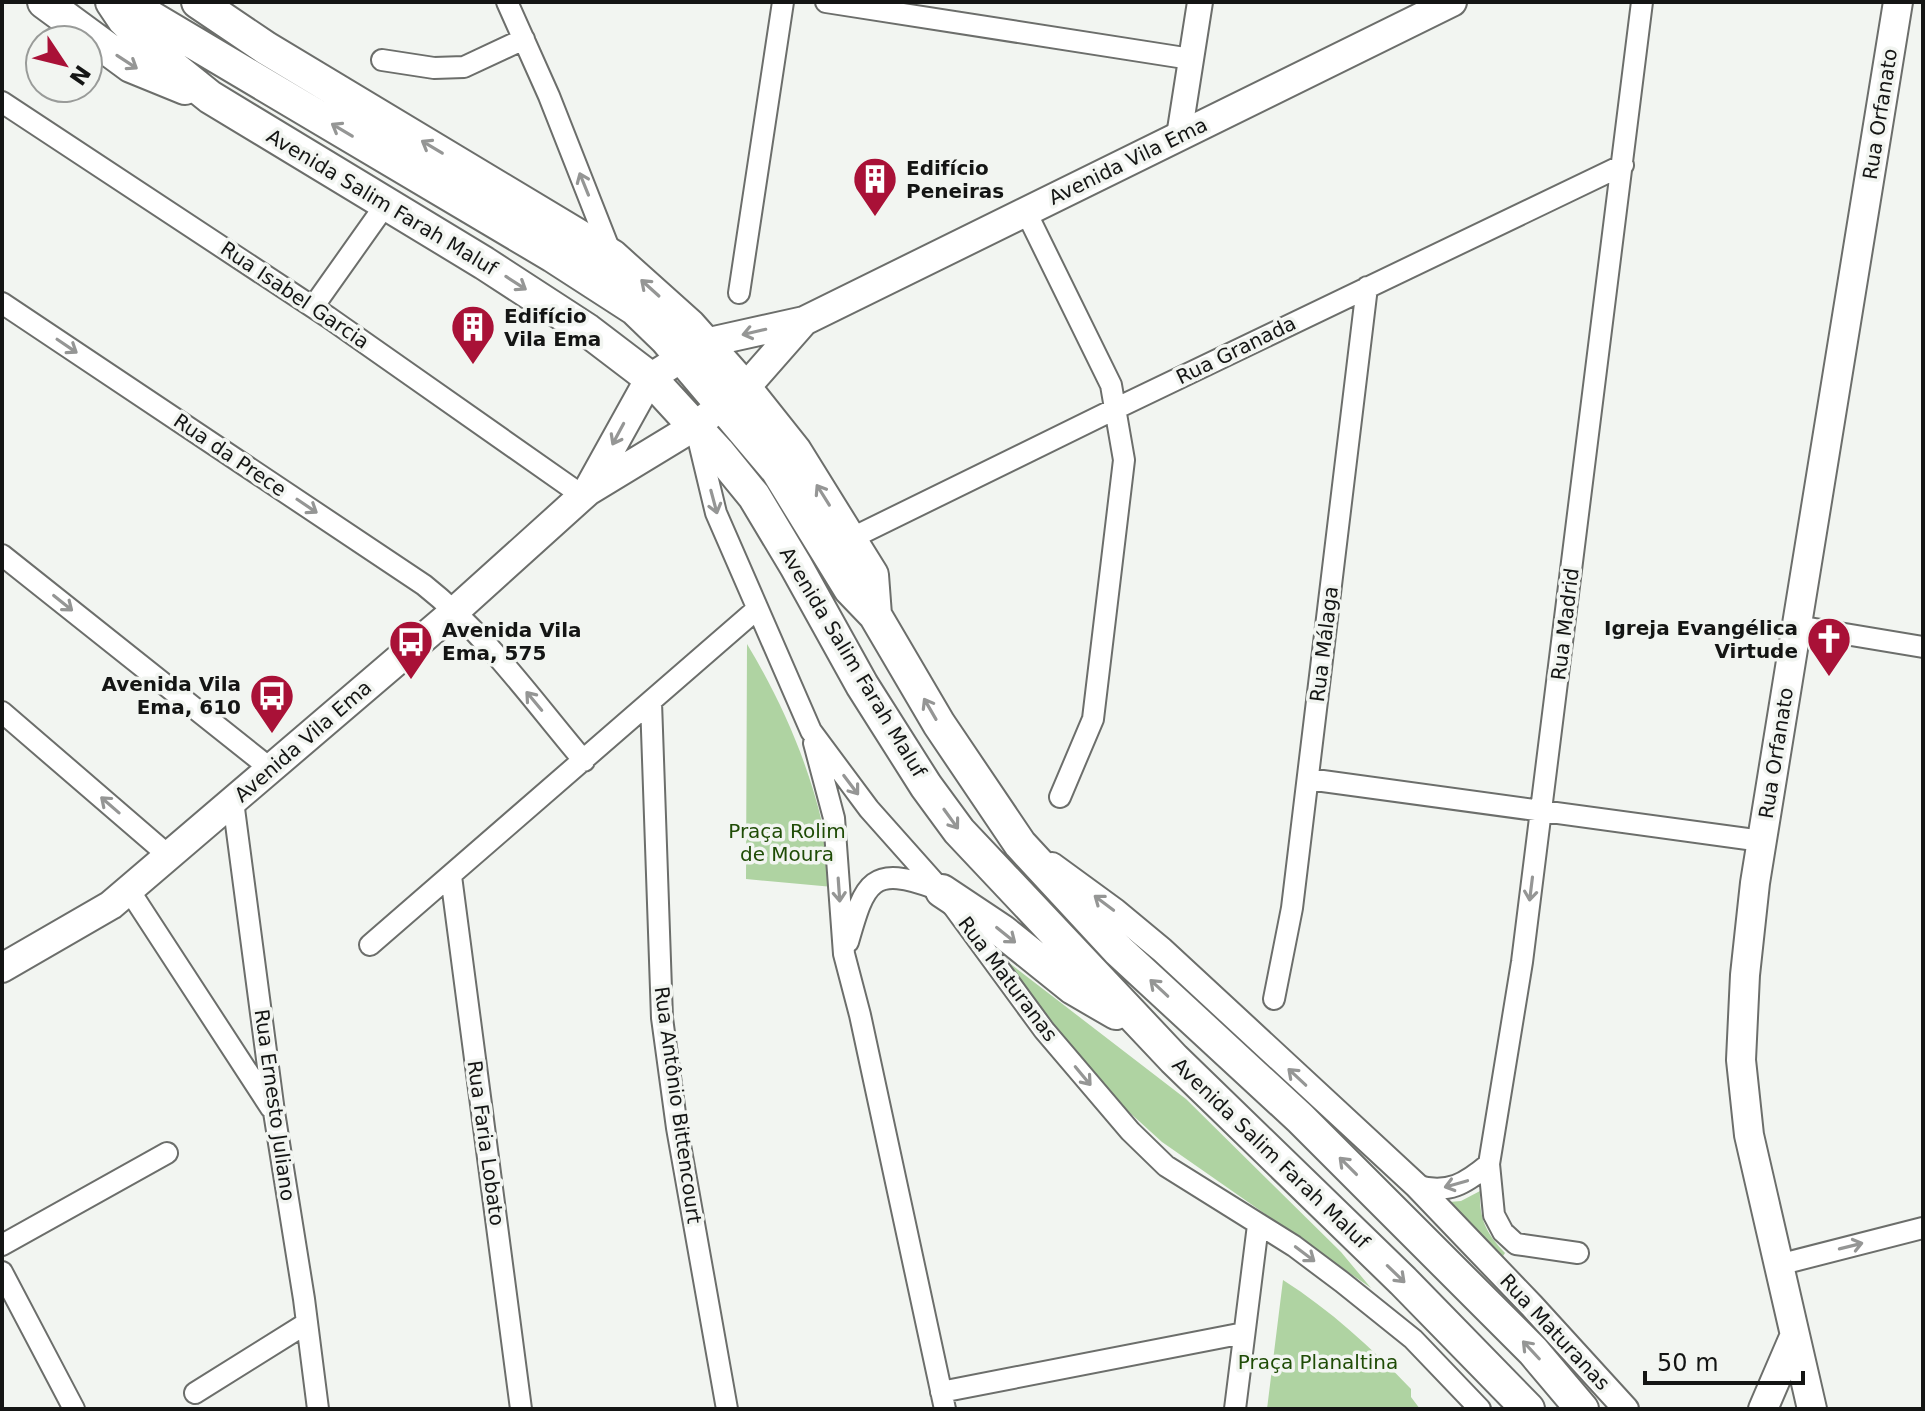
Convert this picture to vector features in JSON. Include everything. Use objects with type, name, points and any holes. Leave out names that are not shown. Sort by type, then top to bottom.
[{"type":"highway","points":[[44,2],[131,66],[210,97]]},
{"type":"highway","name":"Avenida Salim Farah Maluf","points":[[112,2],[124,20],[164,60],[210,97],[484,263],[587,330],[650,378],[754,496],[862,685],[926,786],[959,831],[1141,1023],[1528,1409]]},
{"type":"highway","points":[[125,2],[553,256],[693,350]]},
{"type":"highway","points":[[198,2],[266,48],[612,256],[651,288],[693,350],[734,396],[795,451],[872,575],[875,615]]},
{"type":"highway","points":[[734,396],[850,589],[875,615],[956,751],[1020,844],[1118,950],[1300,1118],[1522,1341],[1582,1409]]},
{"type":"highway","points":[[942,891],[1002,931],[1073,988],[1104,1007],[1141,1023]]},
{"type":"main road","name":"Avenida Vila Ema","points":[[585,493],[650,378],[693,350],[804,321],[1452,2]]},
{"type":"main road","name":"Rua Orfanato","points":[[1812,1409],[1749,1135],[1741,1060],[1745,975],[1762,841],[1898,2]]},
{"type":"main road","name":"Avenida Vila Ema","points":[[2,968],[111,905],[455,611],[585,493],[695,426],[734,396],[804,321]]},
{"type":"main road","points":[[1763,1409],[1794,1337]]},
{"type":"street","points":[[507,2],[612,256]]},
{"type":"street","points":[[739,293],[783,2]]},
{"type":"street","points":[[826,2],[1191,59]]},
{"type":"street","points":[[1179,136],[1200,2]]},
{"type":"street","name":"Rua Madrid","points":[[1489,1164],[1522,962],[1642,2]]},
{"type":"street","points":[[382,60],[434,68],[464,67],[524,39]]},
{"type":"street","name":"Rua Isabel Garcia","points":[[2,102],[313,307],[585,493]]},
{"type":"street","name":"Rua Granada","points":[[850,539],[1623,165]]},
{"type":"street","points":[[313,307],[386,204]]},
{"type":"street","points":[[1026,212],[1111,385],[1124,460],[1093,719],[1060,797]]},
{"type":"street","name":"Rua Málaga","points":[[1274,999],[1292,908],[1367,287]]},
{"type":"street","name":"Rua da Prece","points":[[2,303],[418,580],[455,611],[584,761]]},
{"type":"street","name":"Rua Maturanas","points":[[695,426],[716,513],[811,731],[869,809],[942,891],[1044,1030],[1130,1131],[1166,1166],[1294,1246],[1413,1339],[1480,1409]]},
{"type":"street","points":[[2,555],[271,769]]},
{"type":"street","points":[[370,945],[757,609]]},
{"type":"street","points":[[1797,626],[1923,647]]},
{"type":"street","name":"Rua Antônio Bittencourt","points":[[651,702],[662,1018],[677,1128],[727,1409]]},
{"type":"street","points":[[2,712],[169,856]]},
{"type":"street","points":[[811,731],[834,818],[844,954],[860,1015],[943,1401],[1244,1333]]},
{"type":"street","points":[[1308,779],[1762,841]]},
{"type":"street","name":"Rua Ernesto Juliano","points":[[233,801],[274,1112],[318,1409]]},
{"type":"street","points":[[1020,844],[1066,874],[1162,950],[1417,1186],[1431,1190],[1464,1184],[1489,1164]]},
{"type":"street","name":"Rua Faria Lobato","points":[[451,876],[521,1409]]},
{"type":"street","points":[[844,954],[861,897],[880,880],[894,877],[942,891]]},
{"type":"street","points":[[129,890],[274,1112]]},
{"type":"street","points":[[2,1245],[167,1153]]},
{"type":"street","name":"Rua Maturanas","points":[[1489,1164],[1494,1215],[1503,1232],[1516,1244],[1578,1253]]},
{"type":"street","name":"Rua Maturanas","points":[[1417,1186],[1626,1409]]},
{"type":"street","points":[[1235,1409],[1258,1225]]},
{"type":"street","points":[[1778,1265],[1923,1228]]},
{"type":"street","points":[[2,1272],[9,1303],[74,1409]]},
{"type":"street","points":[[195,1393],[307,1323]]},
{"type":"green space","name":"Praça Rolim de Moura","points":[[747,644],[778,701],[804,761],[822,823],[833,887],[746,879]]},
{"type":"green space","points":[[1004,959],[1186,1099],[1341,1252],[1371,1288],[1162,1142],[1128,1111],[1055,1028]]},
{"type":"green space","points":[[1480,1191],[1485,1225],[1505,1253],[1503,1256],[1449,1202],[1461,1201]]},
{"type":"green space","name":"Praça Planaltina","points":[[1283,1280],[1334,1317],[1381,1359],[1411,1389],[1411,1397],[1420,1409],[1267,1409]]},
{"type":"place","name":"Edifício Peneiras","points":[[875,218]]},
{"type":"place","name":"Edifício Vila Ema","points":[[473,366]]},
{"type":"place","name":"Igreja Evangélica Virtude","points":[[1829,678]]},
{"type":"place","name":"Avenida Vila Ema, 575","points":[[411,681]]},
{"type":"place","name":"Avenida Vila Ema, 610","points":[[272,735]]}]
